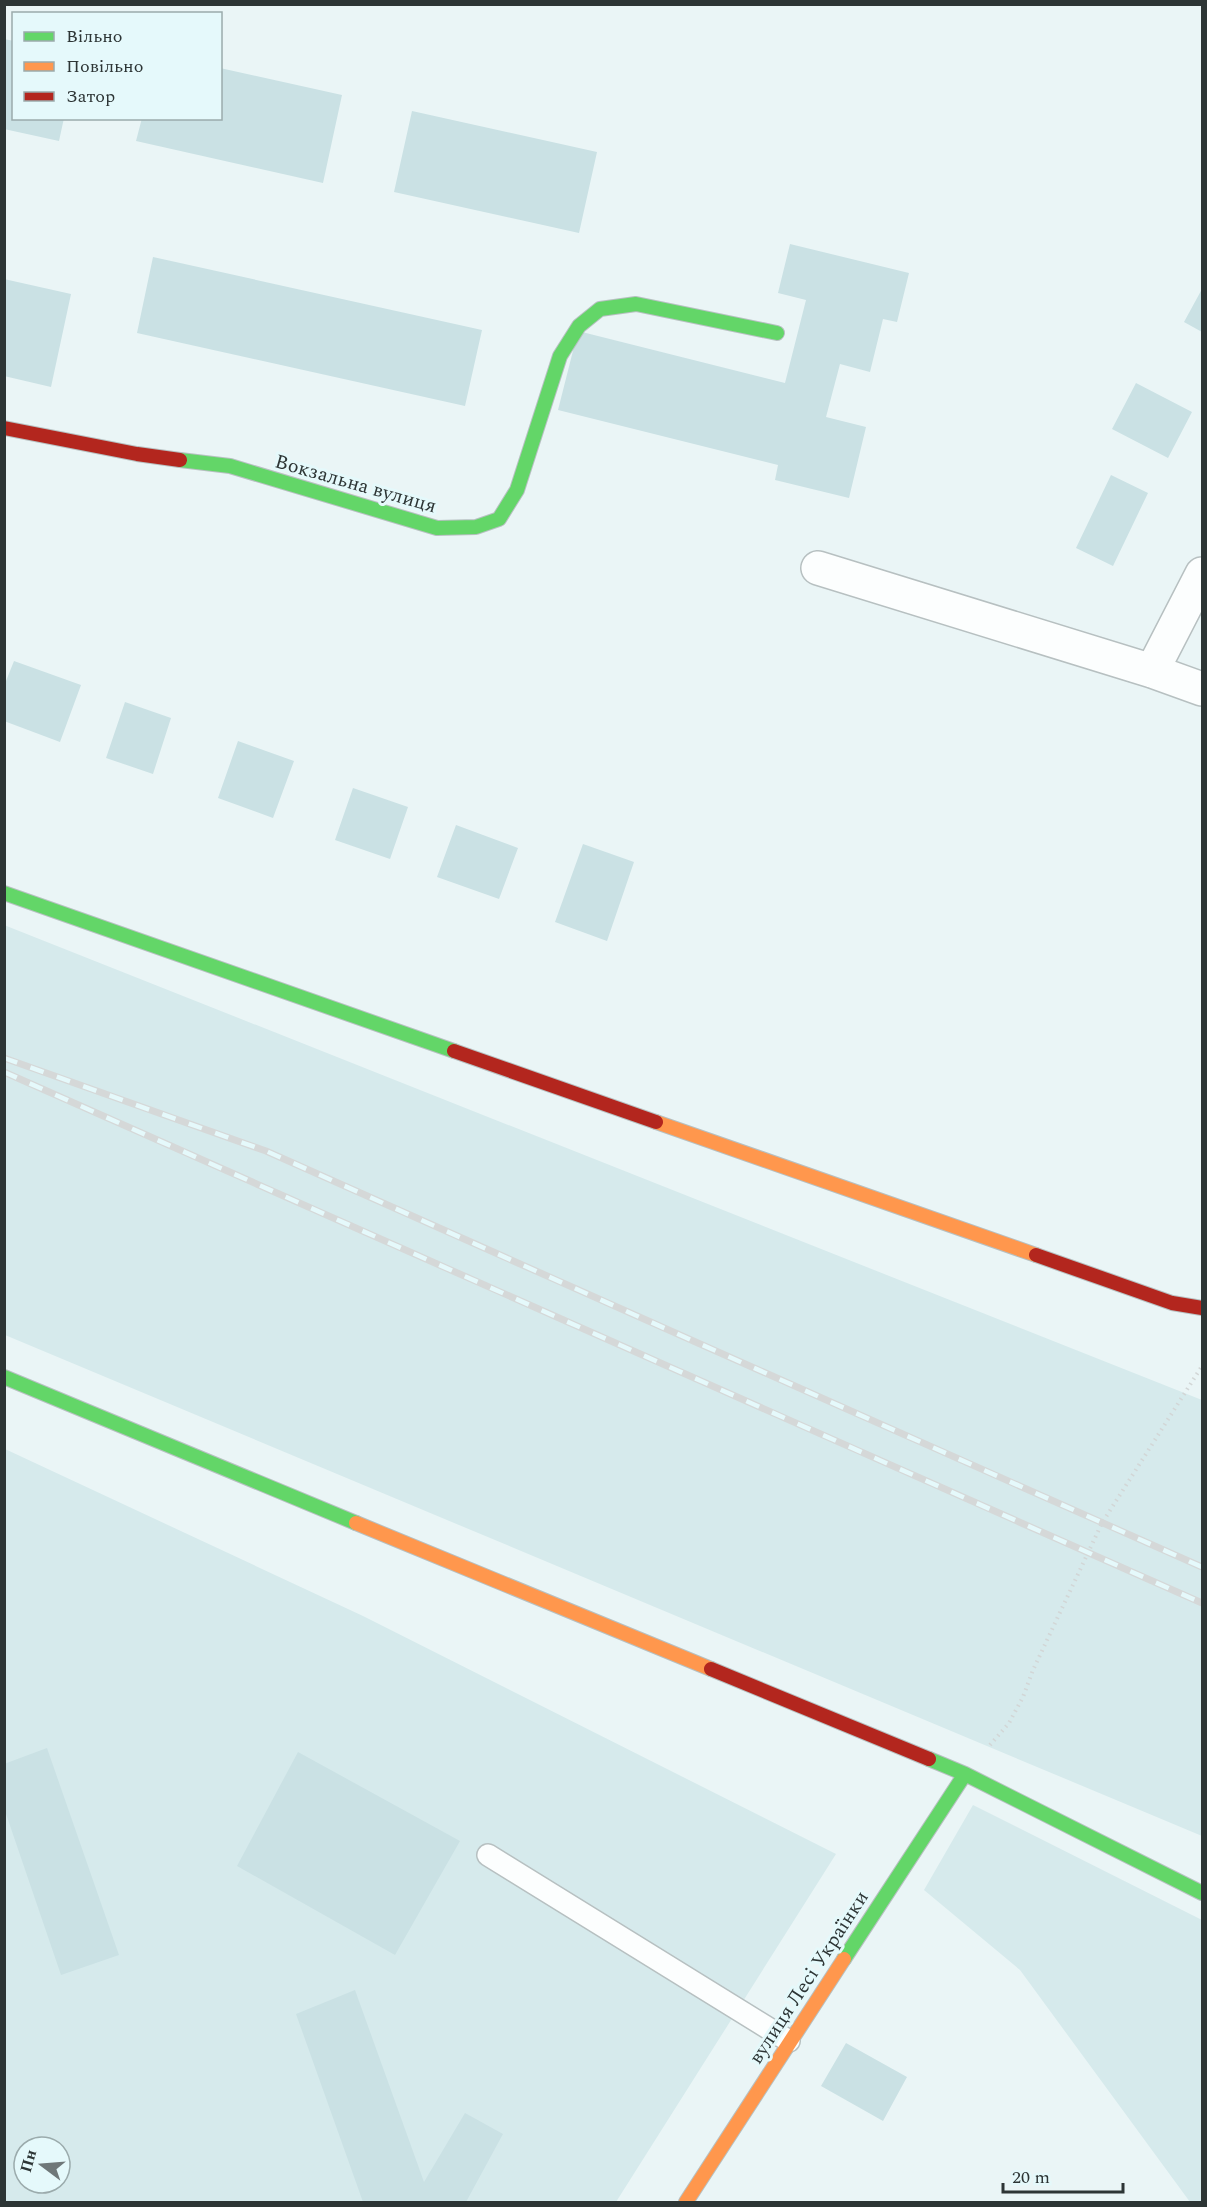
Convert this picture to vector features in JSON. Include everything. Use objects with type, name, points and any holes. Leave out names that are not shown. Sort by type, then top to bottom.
[{"type":"street","name":"Вокзальна вулиця","points":[[4,428],[137,454],[230,466],[437,528],[476,527],[499,519],[517,490],[560,356],[579,326],[600,309],[636,304],[777,333]]},
{"type":"street","points":[[818,568],[1152,671],[1203,689]]},
{"type":"street","points":[[1152,671],[1203,574]]},
{"type":"street","points":[[4,892],[1172,1303],[1203,1308]]},
{"type":"street","points":[[4,1377],[964,1774],[1203,1893]]},
{"type":"street","name":"вулиця Лесі Українки","points":[[686,2202],[964,1774]]},
{"type":"lane","points":[[488,1855],[789,2041]]},
{"type":"path","points":[[964,1774],[1009,1723],[1102,1523],[1203,1366]]},
{"type":"shaded area","points":[[4,925],[1202,1400],[1202,1836],[5,1335]]},
{"type":"shaded area","points":[[5,1449],[363,1616],[836,1854],[616,2202],[5,2202]]},
{"type":"shaded area","points":[[973,1805],[1202,1920],[1202,2202],[1190,2202],[1020,1970],[924,1890]]},
{"type":"building","points":[[4,39],[12,41],[12,120],[64,120],[59,141],[4,129]]},
{"type":"building","points":[[222,68],[342,95],[323,183],[136,141],[141,120],[222,120]]},
{"type":"building","points":[[412,111],[597,152],[579,233],[394,192]]},
{"type":"building","points":[[790,244],[909,273],[897,322],[883,319],[870,372],[840,364],[826,417],[866,427],[849,498],[775,480],[778,465],[558,410],[578,331],[785,383],[806,300],[778,293]]},
{"type":"building","points":[[153,257],[482,330],[465,406],[137,333]]},
{"type":"building","points":[[4,279],[71,294],[51,387],[4,376]]},
{"type":"building","points":[[1202,289],[1202,332],[1184,322]]},
{"type":"building","points":[[1136,383],[1192,412],[1168,458],[1112,429]]},
{"type":"building","points":[[1111,475],[1148,493],[1113,566],[1076,548]]},
{"type":"building","points":[[14,661],[81,685],[60,742],[4,721],[4,686]]},
{"type":"building","points":[[125,702],[171,718],[153,774],[106,758]]},
{"type":"building","points":[[238,741],[294,761],[273,818],[218,798]]},
{"type":"building","points":[[353,788],[408,807],[390,859],[335,840]]},
{"type":"building","points":[[456,825],[518,848],[499,899],[437,877]]},
{"type":"building","points":[[583,844],[634,862],[607,941],[555,922]]},
{"type":"building","points":[[47,1748],[119,1955],[61,1975],[4,1808],[4,1764]]},
{"type":"building","points":[[298,1752],[460,1841],[395,1955],[237,1866]]},
{"type":"building","points":[[355,1990],[424,2182],[465,2113],[503,2134],[466,2202],[363,2202],[296,2014]]},
{"type":"building","points":[[846,2043],[907,2077],[883,2121],[821,2086]]},
{"type":"railway","points":[[4,1058],[266,1151],[1202,1567]]},
{"type":"railway","points":[[4,1072],[1202,1603]]},
{"type":"traffic: fast","points":[[180,460],[230,466],[437,528],[476,527],[499,519],[517,490],[560,356],[579,326],[600,309],[636,304],[777,333]]},
{"type":"traffic: fast","points":[[4,893],[454,1051]]},
{"type":"traffic: fast","points":[[4,1377],[356,1523]]},
{"type":"traffic: fast","points":[[929,1759],[965,1774],[1202,1893]]},
{"type":"traffic: fast","points":[[844,1959],[965,1774]]},
{"type":"traffic: slow","points":[[656,1122],[1036,1255]]},
{"type":"traffic: slow","points":[[356,1523],[711,1669]]},
{"type":"traffic: slow","points":[[686,2202],[844,1959]]},
{"type":"traffic: jam","points":[[4,428],[180,460]]},
{"type":"traffic: jam","points":[[454,1051],[656,1122]]},
{"type":"traffic: jam","points":[[1036,1255],[1172,1303],[1202,1308]]},
{"type":"traffic: jam","points":[[711,1669],[929,1759]]}]
